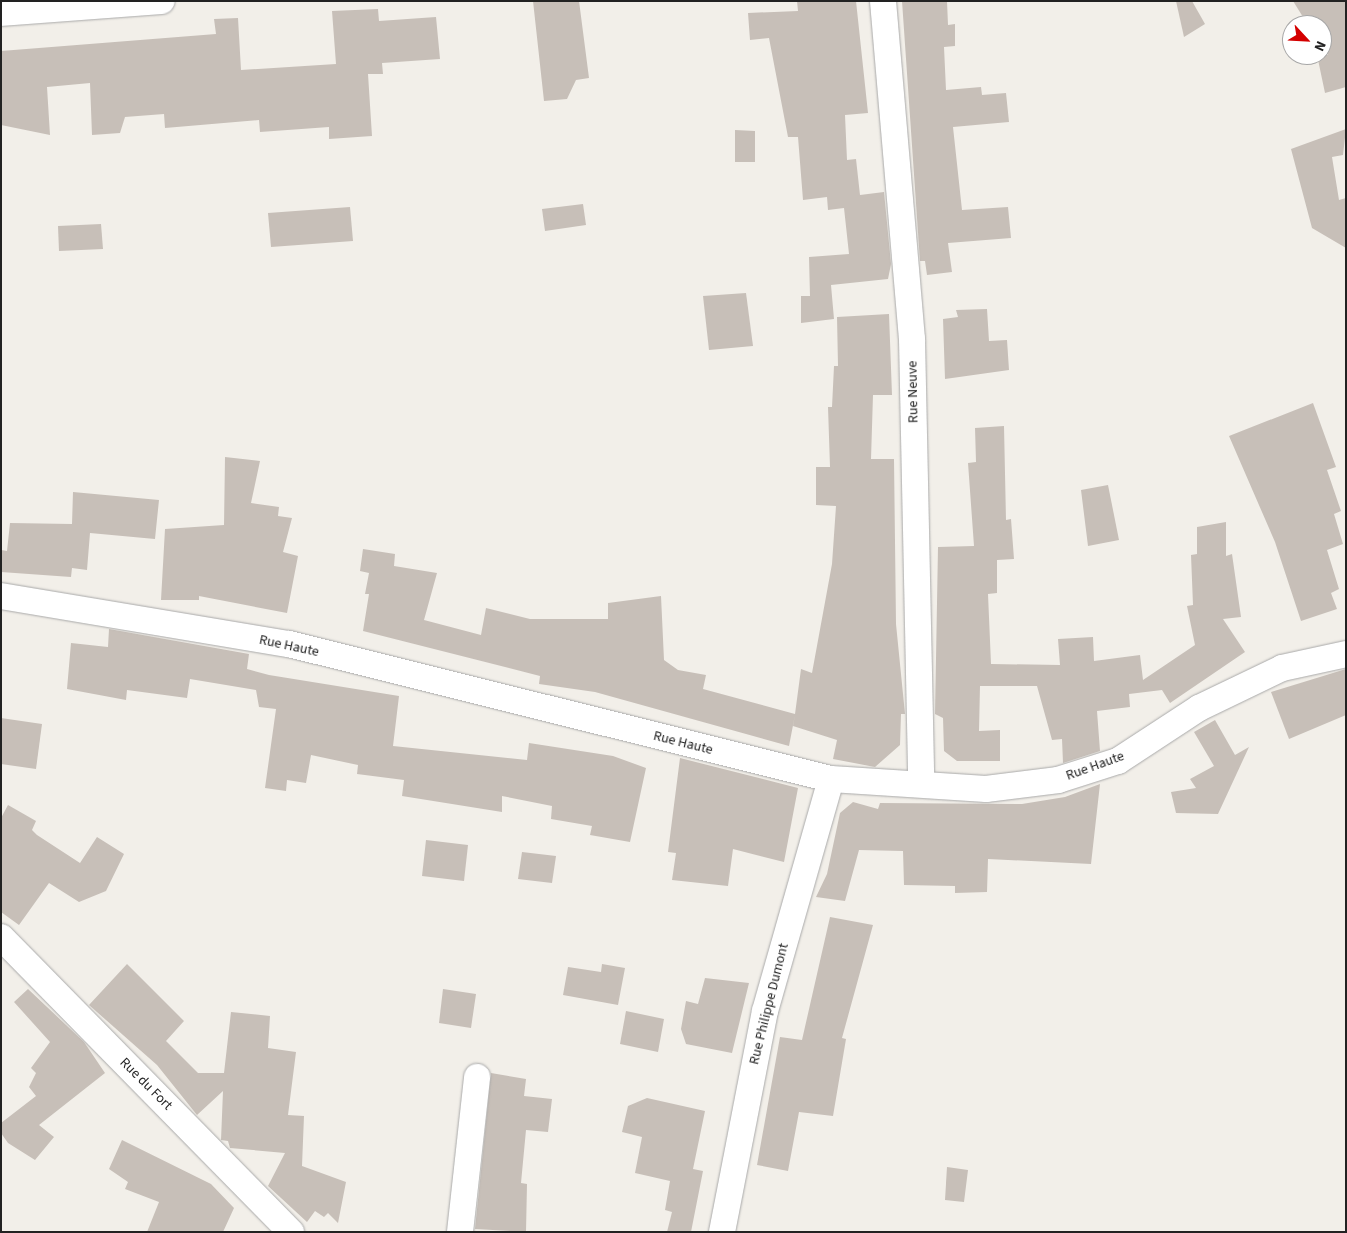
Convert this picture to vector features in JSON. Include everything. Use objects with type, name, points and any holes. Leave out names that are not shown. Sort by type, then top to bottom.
[{"type":"street","points":[[1,13],[162,1]]},
{"type":"street","name":"Rue Neuve","points":[[883,1],[912,339],[921,783]]},
{"type":"street","name":"Rue Haute","points":[[1,596],[288,644],[830,779],[921,783],[986,789],[1058,780],[1118,760],[1199,708],[1282,668],[1346,654]]},
{"type":"street","name":"Rue Philippe Dumont","points":[[722,1232],[765,1011],[830,779]]},
{"type":"street","name":"Rue du Fort","points":[[1,937],[291,1232]]},
{"type":"street","points":[[460,1232],[477,1077]]},
{"type":"building","points":[[533,1],[579,1],[589,78],[576,80],[567,99],[544,101]]},
{"type":"building","points":[[797,1],[856,1],[868,113],[845,115],[847,160],[856,159],[860,195],[884,192],[891,264],[888,279],[831,285],[834,319],[801,323],[801,296],[810,296],[809,257],[849,254],[844,208],[828,210],[827,197],[803,200],[798,137],[788,137],[769,38],[750,40],[748,13],[798,11]]},
{"type":"building","points":[[902,1],[947,1],[948,25],[955,24],[955,46],[944,47],[946,90],[981,87],[982,95],[1006,93],[1009,122],[953,127],[962,210],[1008,207],[1011,238],[948,243],[952,272],[927,275],[925,261],[920,261]]},
{"type":"building","points":[[1176,1],[1192,1],[1205,24],[1184,37]]},
{"type":"building","points":[[1293,1],[1346,1],[1346,87],[1325,93],[1319,65],[1332,65],[1332,15],[1302,15]]},
{"type":"building","points":[[378,9],[379,21],[436,17],[440,59],[382,63],[383,74],[368,74],[372,136],[329,139],[329,127],[260,132],[259,120],[165,128],[164,114],[125,117],[120,133],[92,135],[90,83],[47,87],[50,135],[1,125],[1,51],[216,34],[214,19],[238,18],[241,70],[336,64],[332,11]]},
{"type":"building","points":[[1346,129],[1343,155],[1332,157],[1339,200],[1346,198],[1346,248],[1312,228],[1291,149]]},
{"type":"building","points":[[735,130],[755,131],[755,162],[735,162]]},
{"type":"building","points":[[583,204],[586,225],[545,231],[542,209]]},
{"type":"building","points":[[350,207],[353,241],[271,247],[268,213]]},
{"type":"building","points":[[101,224],[103,249],[59,251],[58,226]]},
{"type":"building","points":[[746,293],[753,346],[709,350],[703,296]]},
{"type":"building","points":[[987,309],[989,341],[1007,340],[1009,370],[945,379],[943,319],[958,317],[956,310]]},
{"type":"building","points":[[889,314],[892,395],[873,395],[871,459],[894,459],[896,624],[905,714],[901,714],[900,745],[875,767],[833,759],[837,740],[793,726],[795,715],[789,746],[595,692],[539,684],[540,676],[363,631],[369,594],[365,594],[369,573],[360,571],[363,549],[395,554],[394,566],[437,573],[424,620],[481,635],[486,608],[530,619],[608,619],[608,603],[661,596],[664,660],[678,670],[706,675],[703,689],[795,714],[801,669],[812,673],[832,564],[836,506],[816,505],[816,467],[830,467],[828,407],[832,407],[834,366],[838,366],[837,317]]},
{"type":"building","points":[[1313,403],[1336,467],[1327,470],[1341,511],[1334,514],[1343,544],[1327,550],[1339,589],[1331,593],[1337,609],[1301,621],[1275,542],[1229,436]]},
{"type":"building","points":[[1004,426],[1006,520],[1011,519],[1014,559],[997,560],[997,593],[988,594],[991,664],[1060,665],[1058,639],[1093,637],[1094,661],[1140,655],[1143,680],[1195,645],[1187,606],[1193,605],[1191,555],[1197,554],[1197,527],[1226,522],[1226,556],[1232,554],[1241,617],[1223,619],[1245,652],[1170,703],[1162,690],[1129,694],[1130,707],[1097,711],[1100,751],[1063,763],[1062,739],[1052,740],[1037,686],[980,686],[979,731],[1000,730],[1000,761],[957,761],[944,751],[943,718],[935,714],[938,547],[974,546],[968,463],[976,462],[975,428]]},
{"type":"building","points":[[225,457],[260,461],[251,503],[279,507],[278,516],[292,518],[283,552],[298,556],[287,613],[199,596],[199,600],[161,600],[165,529],[224,525]]},
{"type":"building","points":[[1108,485],[1119,540],[1088,546],[1081,490]]},
{"type":"building","points":[[73,492],[159,500],[155,539],[90,533],[87,570],[72,568],[71,577],[1,572],[1,550],[7,551],[10,523],[72,524]]},
{"type":"building","points":[[109,629],[249,654],[247,669],[269,675],[399,696],[393,746],[527,760],[529,743],[613,756],[646,768],[630,842],[590,835],[592,826],[551,819],[552,806],[502,796],[502,812],[402,796],[404,780],[357,774],[358,765],[311,755],[306,783],[287,780],[286,791],[265,788],[276,709],[259,707],[256,690],[190,679],[187,698],[127,690],[126,700],[67,689],[71,643],[108,647]]},
{"type":"building","points":[[1346,669],[1346,715],[1289,739],[1271,692]]},
{"type":"building","points":[[1,718],[42,724],[36,769],[1,764]]},
{"type":"building","points":[[1215,720],[1235,755],[1249,747],[1218,814],[1176,813],[1171,792],[1196,788],[1190,779],[1214,766],[1194,732]]},
{"type":"building","points":[[680,758],[798,788],[784,862],[733,849],[728,886],[672,880],[676,853],[668,852]]},
{"type":"building","points":[[1100,784],[1091,864],[988,859],[987,892],[955,893],[955,886],[904,885],[903,851],[859,850],[845,901],[816,897],[827,874],[840,813],[853,802],[878,809],[880,803],[1022,804],[1065,797]]},
{"type":"building","points":[[8,805],[36,821],[32,830],[37,835],[80,863],[97,837],[124,854],[106,891],[79,902],[49,883],[19,925],[1,912],[1,818]]},
{"type":"building","points":[[426,840],[468,845],[464,881],[422,876]]},
{"type":"building","points":[[522,852],[556,856],[552,883],[518,879]]},
{"type":"building","points":[[830,917],[873,925],[842,1038],[846,1039],[833,1116],[799,1112],[788,1171],[757,1165],[780,1037],[802,1040]]},
{"type":"building","points":[[127,964],[184,1021],[166,1041],[198,1073],[224,1073],[231,1012],[270,1016],[268,1048],[296,1052],[288,1115],[304,1116],[302,1166],[346,1182],[338,1223],[328,1213],[324,1217],[315,1211],[307,1222],[268,1186],[285,1153],[230,1148],[228,1141],[221,1140],[223,1091],[197,1115],[157,1065],[89,1005]]},
{"type":"building","points":[[602,964],[625,968],[618,1005],[563,995],[568,967],[601,972]]},
{"type":"building","points":[[705,978],[749,983],[732,1053],[686,1044],[681,1029],[686,1001],[698,1004]]},
{"type":"building","points":[[28,989],[84,1042],[105,1073],[39,1125],[54,1137],[35,1160],[8,1143],[1,1133],[1,1123],[36,1096],[29,1087],[36,1073],[31,1068],[50,1042],[14,1002]]},
{"type":"building","points":[[443,989],[476,994],[471,1028],[439,1023]]},
{"type":"building","points":[[626,1011],[664,1019],[658,1052],[620,1044]]},
{"type":"building","points":[[491,1073],[526,1079],[524,1096],[552,1099],[548,1132],[526,1130],[521,1183],[527,1184],[526,1232],[475,1229]]},
{"type":"building","points":[[647,1098],[705,1111],[693,1169],[703,1171],[691,1232],[667,1232],[672,1212],[665,1210],[670,1181],[635,1173],[642,1137],[622,1132],[628,1106]]},
{"type":"building","points":[[122,1140],[211,1184],[234,1208],[223,1232],[147,1232],[159,1202],[125,1189],[128,1182],[109,1169]]},
{"type":"building","points":[[947,1167],[968,1170],[964,1202],[945,1200]]}]
